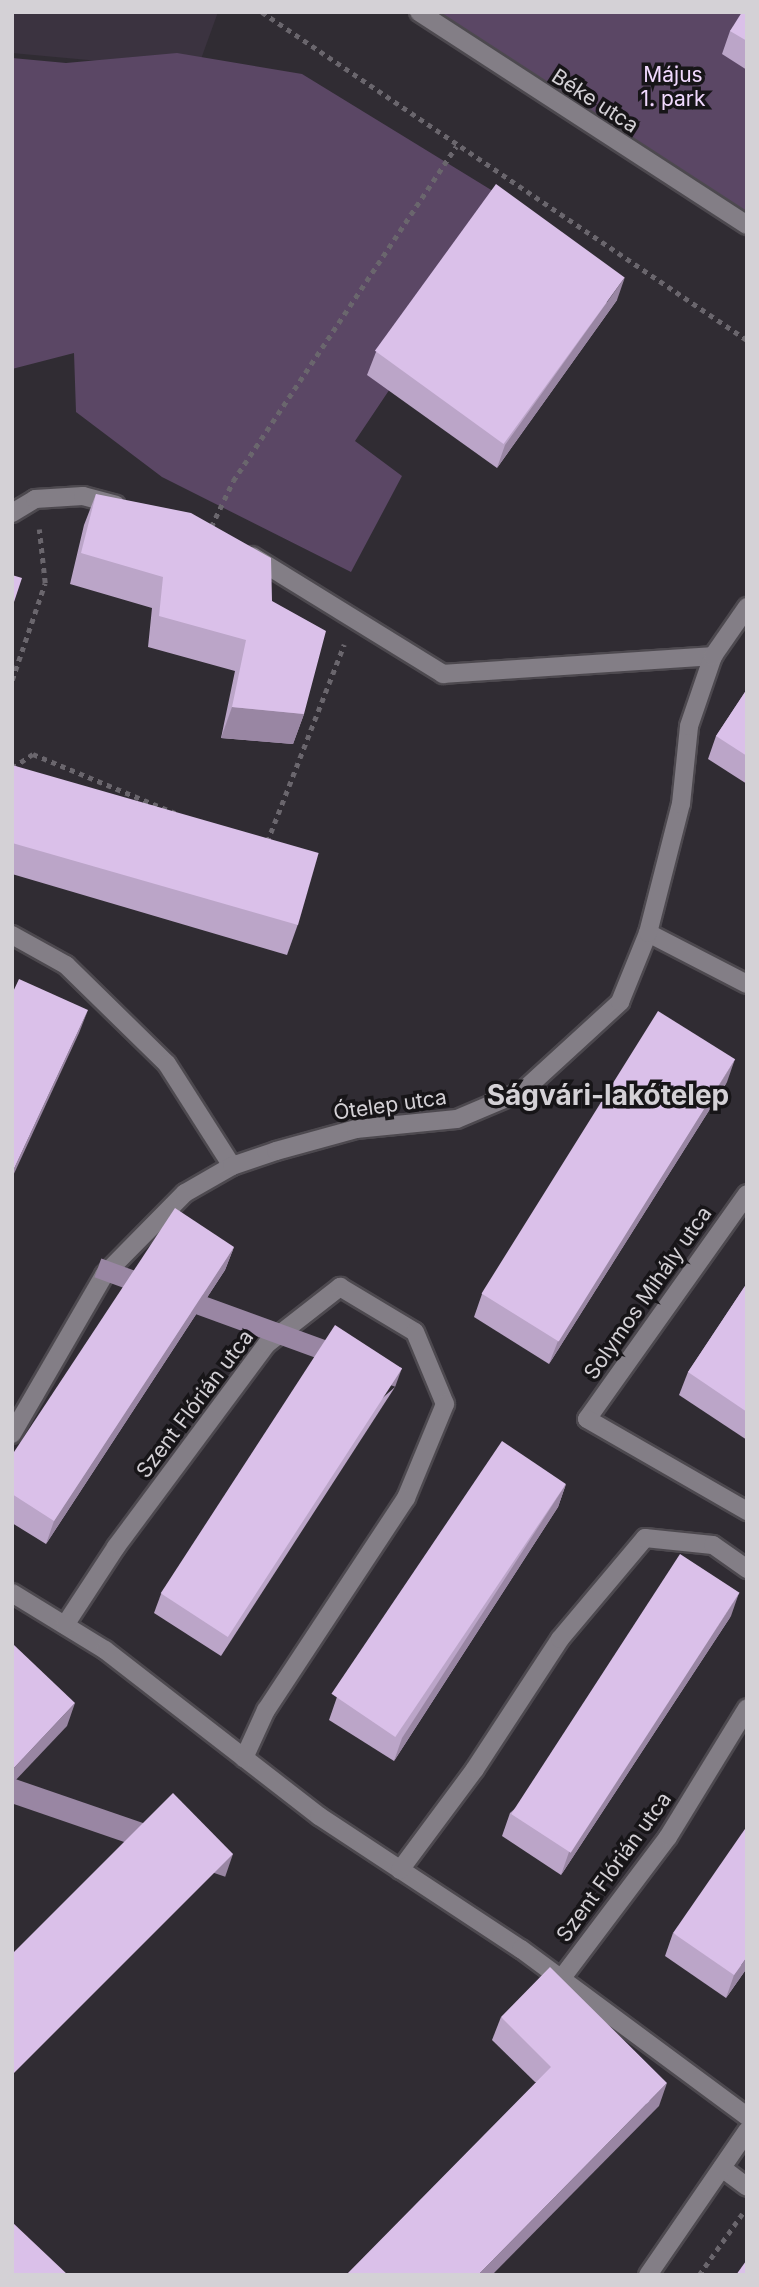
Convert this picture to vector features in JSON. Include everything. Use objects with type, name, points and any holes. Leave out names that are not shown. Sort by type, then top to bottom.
[{"type":"street","name":"Béke utca","points":[[419,12],[747,225]]},
{"type":"street","points":[[12,513],[35,499],[83,496],[134,509]]},
{"type":"street","points":[[210,529],[443,674],[713,656]]},
{"type":"street","name":"Ótelep utca","points":[[12,1434],[104,1275],[185,1193],[232,1166],[356,1129],[457,1119],[523,1091],[620,1002],[648,933],[681,804],[689,726],[713,656],[747,607]]},
{"type":"street","points":[[648,933],[747,984]]},
{"type":"street","points":[[12,935],[66,965],[167,1064],[232,1166]]},
{"type":"street","name":"Solymos Mihály utca","points":[[747,1194],[587,1419],[747,1511]]},
{"type":"street","name":"Szent Flórián utca","points":[[65,1625],[116,1547],[267,1344],[340,1287],[415,1332],[445,1404],[406,1498],[266,1710],[244,1758]]},
{"type":"street","points":[[400,1870],[475,1769],[560,1639],[645,1538],[713,1545],[747,1569]]},
{"type":"street","points":[[12,1593],[105,1650],[244,1758],[400,1870],[561,1979],[747,2116]]},
{"type":"street","name":"Szent Flórián utca","points":[[561,1979],[668,1837],[747,1709]]},
{"type":"street","points":[[648,2275],[747,2131]]},
{"type":"street","points":[[722,2168],[747,2187]]},
{"type":"path","points":[[262,12],[456,146],[747,340]]},
{"type":"path","points":[[210,529],[233,481],[456,146]]},
{"type":"path","points":[[12,680],[46,583],[35,499]]},
{"type":"path","points":[[253,841],[265,846],[311,739],[354,618]]},
{"type":"path","points":[[12,768],[33,754],[188,818]]},
{"type":"path","points":[[699,2275],[747,2208]]},
{"type":"shaded area","points":[[12,12],[218,12],[197,70],[12,53]]},
{"type":"green space","name":"Május 1. park","points":[[423,12],[747,12],[747,223]]},
{"type":"green space","points":[[177,53],[302,74],[514,204],[355,441],[402,476],[351,572],[162,477],[76,412],[74,353],[12,369],[12,58],[66,63]]},
{"type":"building","points":[[742,12],[747,12],[747,41],[730,31]]},
{"type":"building","points":[[496,184],[625,277],[504,444],[375,351]]},
{"type":"building","points":[[96,494],[191,513],[271,558],[272,601],[326,631],[304,714],[232,707],[246,640],[159,616],[163,577],[81,553]]},
{"type":"building","points":[[12,575],[22,578],[12,608]]},
{"type":"building","points":[[747,689],[747,756],[716,736]]},
{"type":"building","points":[[12,765],[319,853],[298,925],[12,843]]},
{"type":"building","points":[[19,979],[88,1010],[12,1173],[12,994]]},
{"type":"building","points":[[658,1011],[735,1059],[559,1342],[482,1293]]},
{"type":"building","points":[[175,1208],[234,1247],[54,1521],[12,1494],[12,1455]]},
{"type":"building","points":[[747,1283],[747,1412],[688,1372]]},
{"type":"building","points":[[335,1325],[402,1369],[228,1637],[161,1593]]},
{"type":"building","points":[[502,1441],[566,1484],[395,1737],[331,1694]]},
{"type":"building","points":[[680,1554],[740,1593],[571,1853],[511,1814]]},
{"type":"building","points":[[14,1645],[75,1703],[12,1770],[12,1647]]},
{"type":"building","points":[[173,1793],[233,1854],[12,2075],[12,1954]]},
{"type":"building","points":[[747,1826],[747,1957],[734,1975],[673,1933]]},
{"type":"building","points":[[550,1967],[667,2083],[478,2275],[346,2275],[551,2067],[501,2017]]},
{"type":"building","points":[[12,2222],[68,2275],[12,2275]]},
{"type":"building","points":[[746,2261],[747,2275],[736,2275]]},
{"type":"district","name":"Ságvári-lakótelep","points":[[608,1095]]}]
